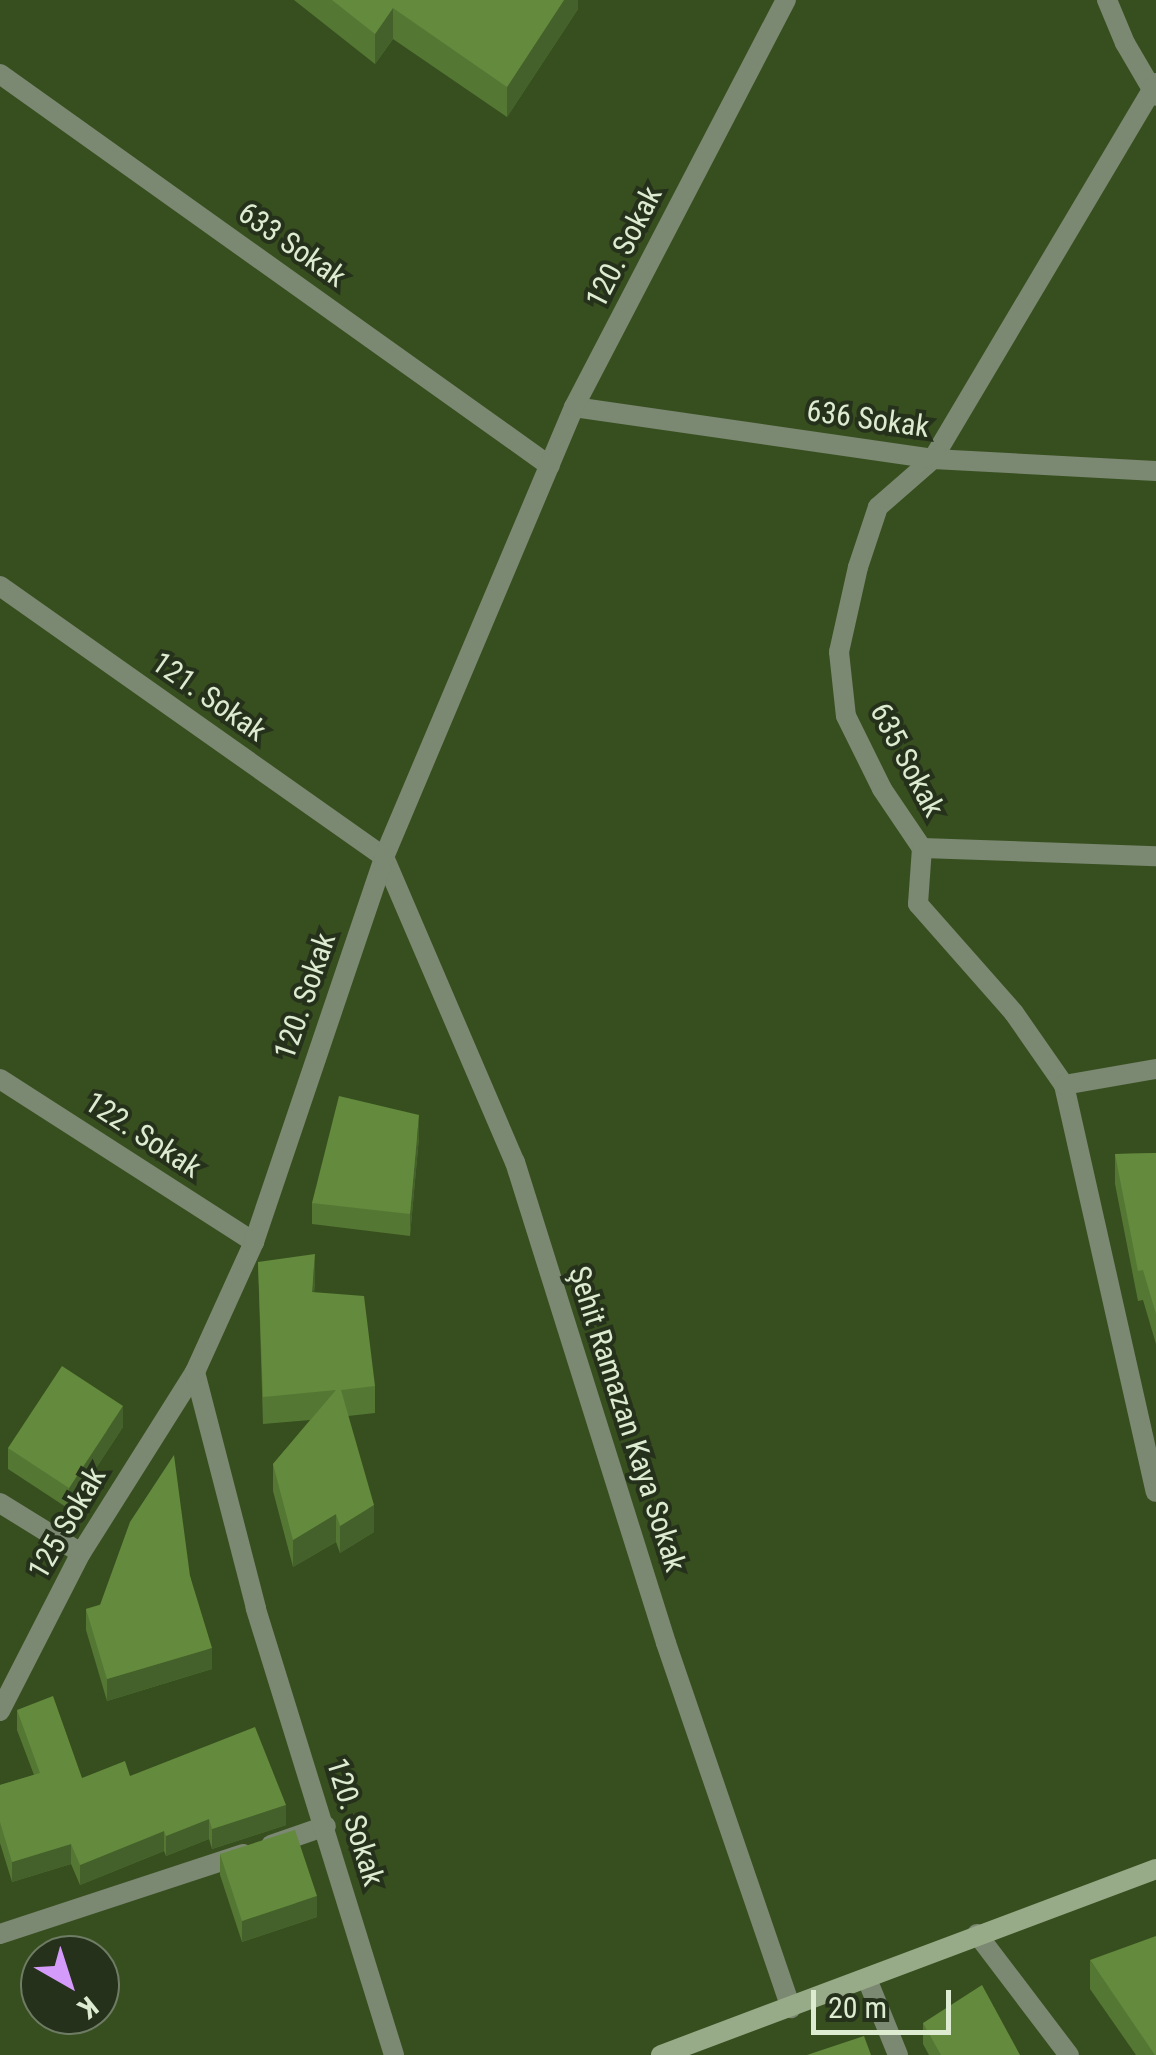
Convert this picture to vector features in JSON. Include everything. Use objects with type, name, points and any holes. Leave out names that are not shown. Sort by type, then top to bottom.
[{"type":"main road","points":[[661,2055],[1156,1869]]},
{"type":"street","name":"120. Sokak","points":[[394,2055],[256,1608],[194,1372],[254,1242],[384,857],[574,407],[786,0]]},
{"type":"street","points":[[1107,0],[1155,91]]},
{"type":"street","name":"633 Sokak","points":[[0,74],[550,466]]},
{"type":"street","name":"635 Sokak","points":[[1155,91],[932,459],[878,507],[858,567],[840,652],[846,716],[882,789],[922,848],[918,904],[1014,1013],[1064,1085],[1156,1492]]},
{"type":"street","name":"636 Sokak","points":[[574,407],[932,459],[1156,472]]},
{"type":"street","name":"121. Sokak","points":[[0,586],[384,857]]},
{"type":"street","points":[[922,848],[1156,856]]},
{"type":"street","name":"Şehit Ramazan Kaya Sokak","points":[[384,857],[515,1162],[660,1624],[791,2008]]},
{"type":"street","points":[[1064,1085],[1156,1068]]},
{"type":"street","name":"122. Sokak","points":[[0,1078],[254,1242]]},
{"type":"street","name":"125 Sokak","points":[[0,1710],[80,1553],[194,1372]]},
{"type":"street","points":[[0,1503],[80,1553]]},
{"type":"street","points":[[0,1934],[326,1826]]},
{"type":"street","points":[[977,1934],[1070,2055]]},
{"type":"street","points":[[867,1979],[898,2055]]},
{"type":"building","points":[[332,0],[564,0],[507,87],[393,8],[375,34]]},
{"type":"building","points":[[339,1096],[419,1115],[410,1214],[312,1203]]},
{"type":"building","points":[[1156,1153],[1156,1314],[1143,1270],[1138,1271],[1115,1154]]},
{"type":"building","points":[[315,1254],[312,1292],[364,1296],[375,1386],[341,1390],[374,1505],[340,1526],[336,1514],[293,1540],[273,1464],[336,1390],[263,1397],[258,1262]]},
{"type":"building","points":[[62,1366],[123,1406],[69,1488],[8,1448]]},
{"type":"building","points":[[174,1455],[190,1576],[212,1648],[107,1679],[86,1609],[100,1605],[130,1522]]},
{"type":"building","points":[[53,1696],[82,1778],[125,1761],[130,1776],[255,1727],[286,1805],[212,1829],[209,1819],[166,1836],[164,1831],[80,1865],[71,1844],[12,1862],[0,1822],[0,1785],[40,1773],[17,1710]]},
{"type":"building","points":[[295,1830],[317,1896],[242,1921],[220,1854]]},
{"type":"building","points":[[1156,1936],[1156,2055],[1155,2055],[1090,1960]]},
{"type":"building","points":[[982,1985],[1020,2055],[941,2055],[923,2023]]},
{"type":"building","points":[[864,2036],[871,2055],[807,2055]]}]
